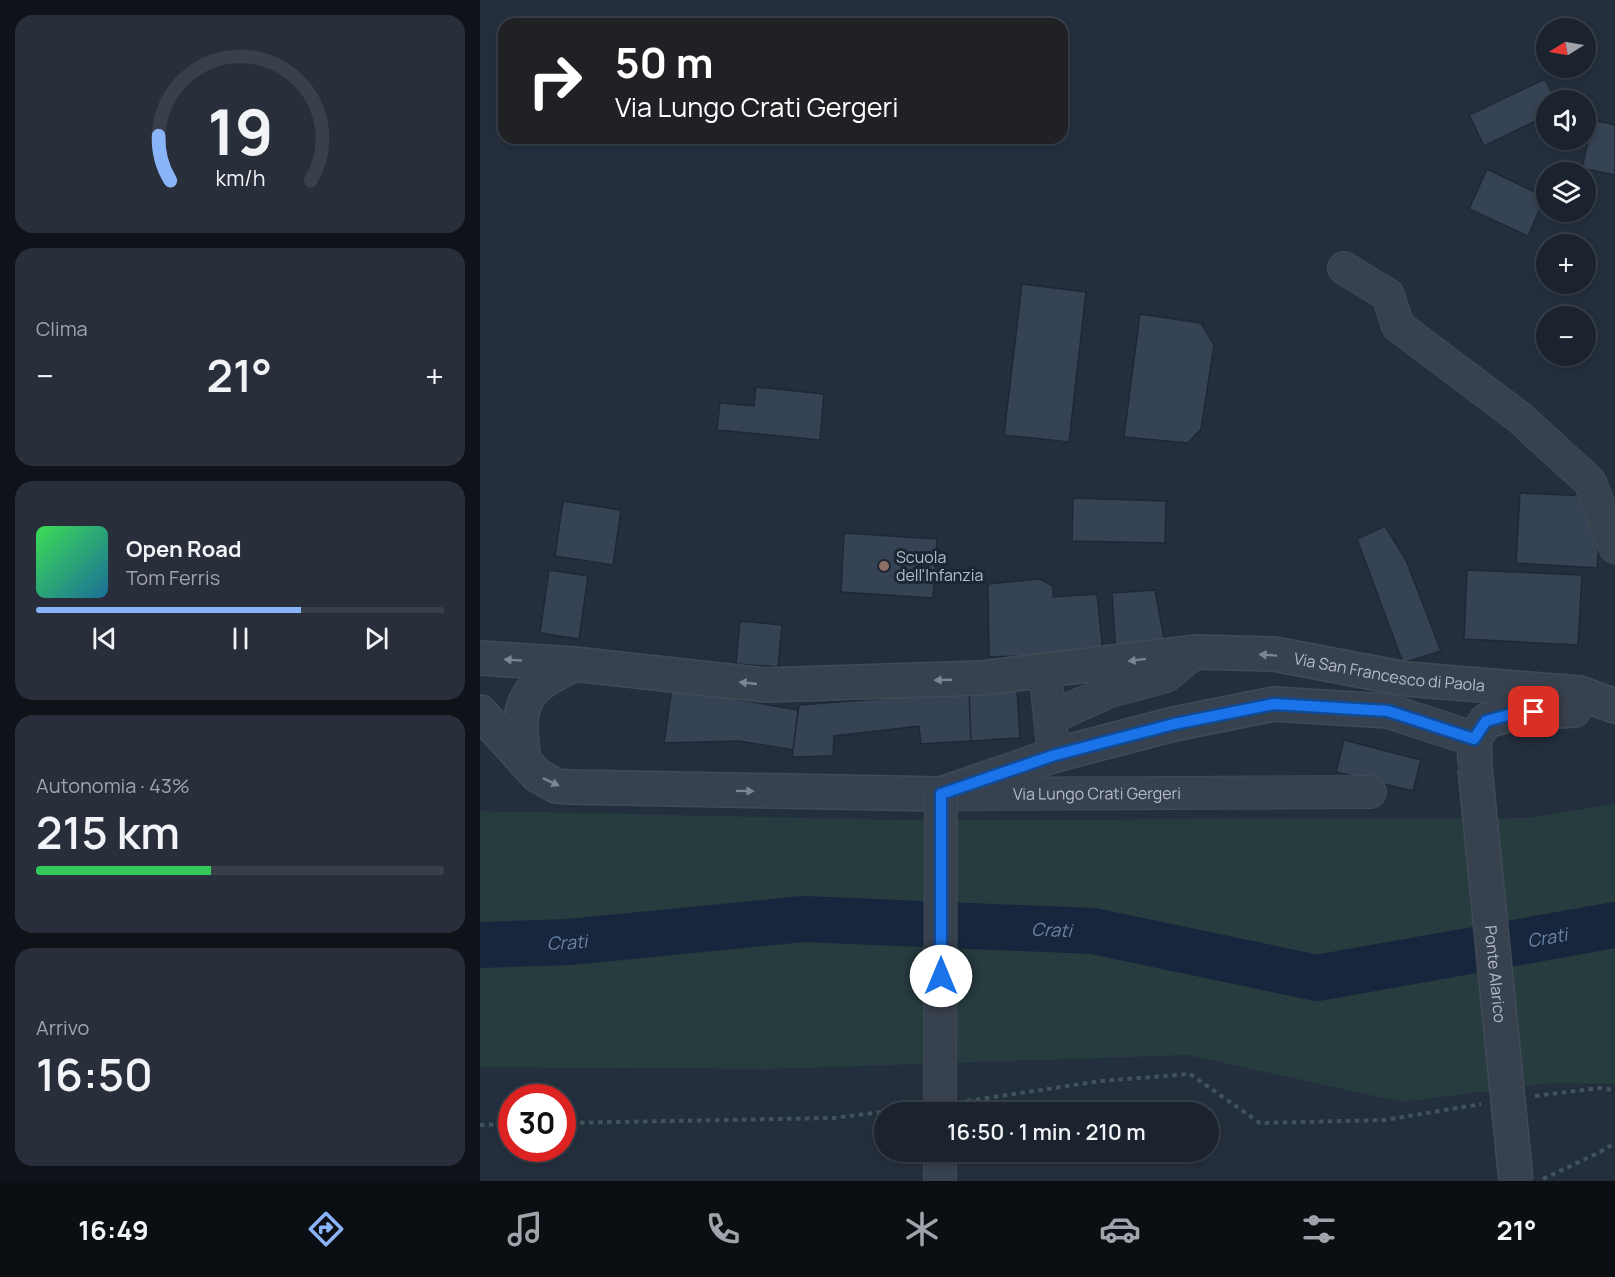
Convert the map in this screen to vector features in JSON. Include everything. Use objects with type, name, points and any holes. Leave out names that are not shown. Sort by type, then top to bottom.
[{"type":"street","points":[[1344,268],[1388,295],[1398,326],[1519,417],[1590,482],[1615,547]]},
{"type":"street","points":[[1050,718],[1110,691],[1166,676],[1195,652]]},
{"type":"street","name":"Via San Francesco di Paola","points":[[480,658],[574,664],[765,685],[981,678],[1195,652],[1274,654],[1406,679],[1579,693],[1615,707]]},
{"type":"street","points":[[524,761],[520,740],[521,714],[526,698],[539,684],[574,664]]},
{"type":"street","points":[[1045,671],[1055,755]]},
{"type":"street","name":"Via Lungo Crati Gergeri","points":[[941,794],[1055,755],[1174,724],[1274,704],[1388,711],[1475,754]]},
{"type":"street","points":[[1475,754],[1486,721],[1512,714],[1615,707]]},
{"type":"street","points":[[480,712],[537,775],[556,786],[941,794],[939,1102]]},
{"type":"street","name":"Ponte Alarico","points":[[1475,754],[1516,1181]]},
{"type":"street","name":"Via Lungo Crati Gergeri","points":[[941,794],[1370,792]]},
{"type":"street","points":[[940,1162],[940,1181]]},
{"type":"path","points":[[970,1102],[1101,1081],[1190,1074],[1260,1124],[1385,1120],[1487,1103]]},
{"type":"path","points":[[1533,1096],[1599,1088],[1615,1090]]},
{"type":"path","points":[[576,1123],[834,1118],[874,1114]]},
{"type":"path","points":[[480,1125],[498,1124]]},
{"type":"path","points":[[1535,1181],[1615,1143]]},
{"type":"green space","points":[[1615,804],[1615,1084],[1552,1083],[1402,1102],[1188,1055],[769,1069],[480,1067],[480,811],[902,820],[1529,818]]},
{"type":"building","points":[[1545,79],[1550,90],[1536,90],[1536,121],[1484,146],[1469,115]]},
{"type":"building","points":[[1596,121],[1615,125],[1615,175],[1596,171],[1596,162],[1583,162],[1586,150],[1596,150]]},
{"type":"building","points":[[1487,169],[1536,193],[1536,218],[1528,236],[1469,209]]},
{"type":"building","points":[[1022,284],[1086,292],[1069,442],[1004,435]]},
{"type":"building","points":[[1140,314],[1201,323],[1214,345],[1201,429],[1188,443],[1124,437]]},
{"type":"building","points":[[756,387],[824,394],[820,440],[717,430],[720,403],[754,406]]},
{"type":"building","points":[[1520,493],[1590,496],[1600,526],[1597,568],[1516,563]]},
{"type":"building","points":[[1073,498],[1166,501],[1165,543],[1072,541]]},
{"type":"building","points":[[563,501],[621,510],[613,565],[555,556]]},
{"type":"building","points":[[1385,526],[1406,560],[1441,651],[1403,663],[1357,539]]},
{"type":"building","points":[[844,533],[937,539],[933,598],[841,592]]},
{"type":"building","points":[[549,570],[588,576],[579,639],[540,633]]},
{"type":"building","points":[[1467,570],[1582,575],[1578,645],[1464,639]]},
{"type":"building","points":[[1040,579],[1053,586],[1053,597],[1097,594],[1103,653],[989,657],[988,584]]},
{"type":"building","points":[[1155,590],[1166,649],[1116,654],[1112,593]]},
{"type":"building","points":[[740,621],[782,625],[778,667],[736,664]]},
{"type":"building","points":[[672,688],[798,710],[793,750],[739,741],[664,743]]},
{"type":"building","points":[[1017,689],[1020,738],[971,741],[969,692]]},
{"type":"building","points":[[969,692],[971,741],[921,744],[919,726],[834,736],[833,756],[792,757],[799,705]]},
{"type":"building","points":[[1344,740],[1421,760],[1413,791],[1336,772]]},
{"type":"waterway","name":"Crati","points":[[480,945],[570,942],[803,919],[1093,931],[1317,978],[1615,925]]},
{"type":"place","name":"Scuola dell'Infanzia","points":[[884,566]]},
{"type":"route","points":[[941,976],[941,794],[1055,755],[1174,724],[1274,704],[1388,711],[1474,739],[1486,721],[1512,714],[1534,712]]}]
